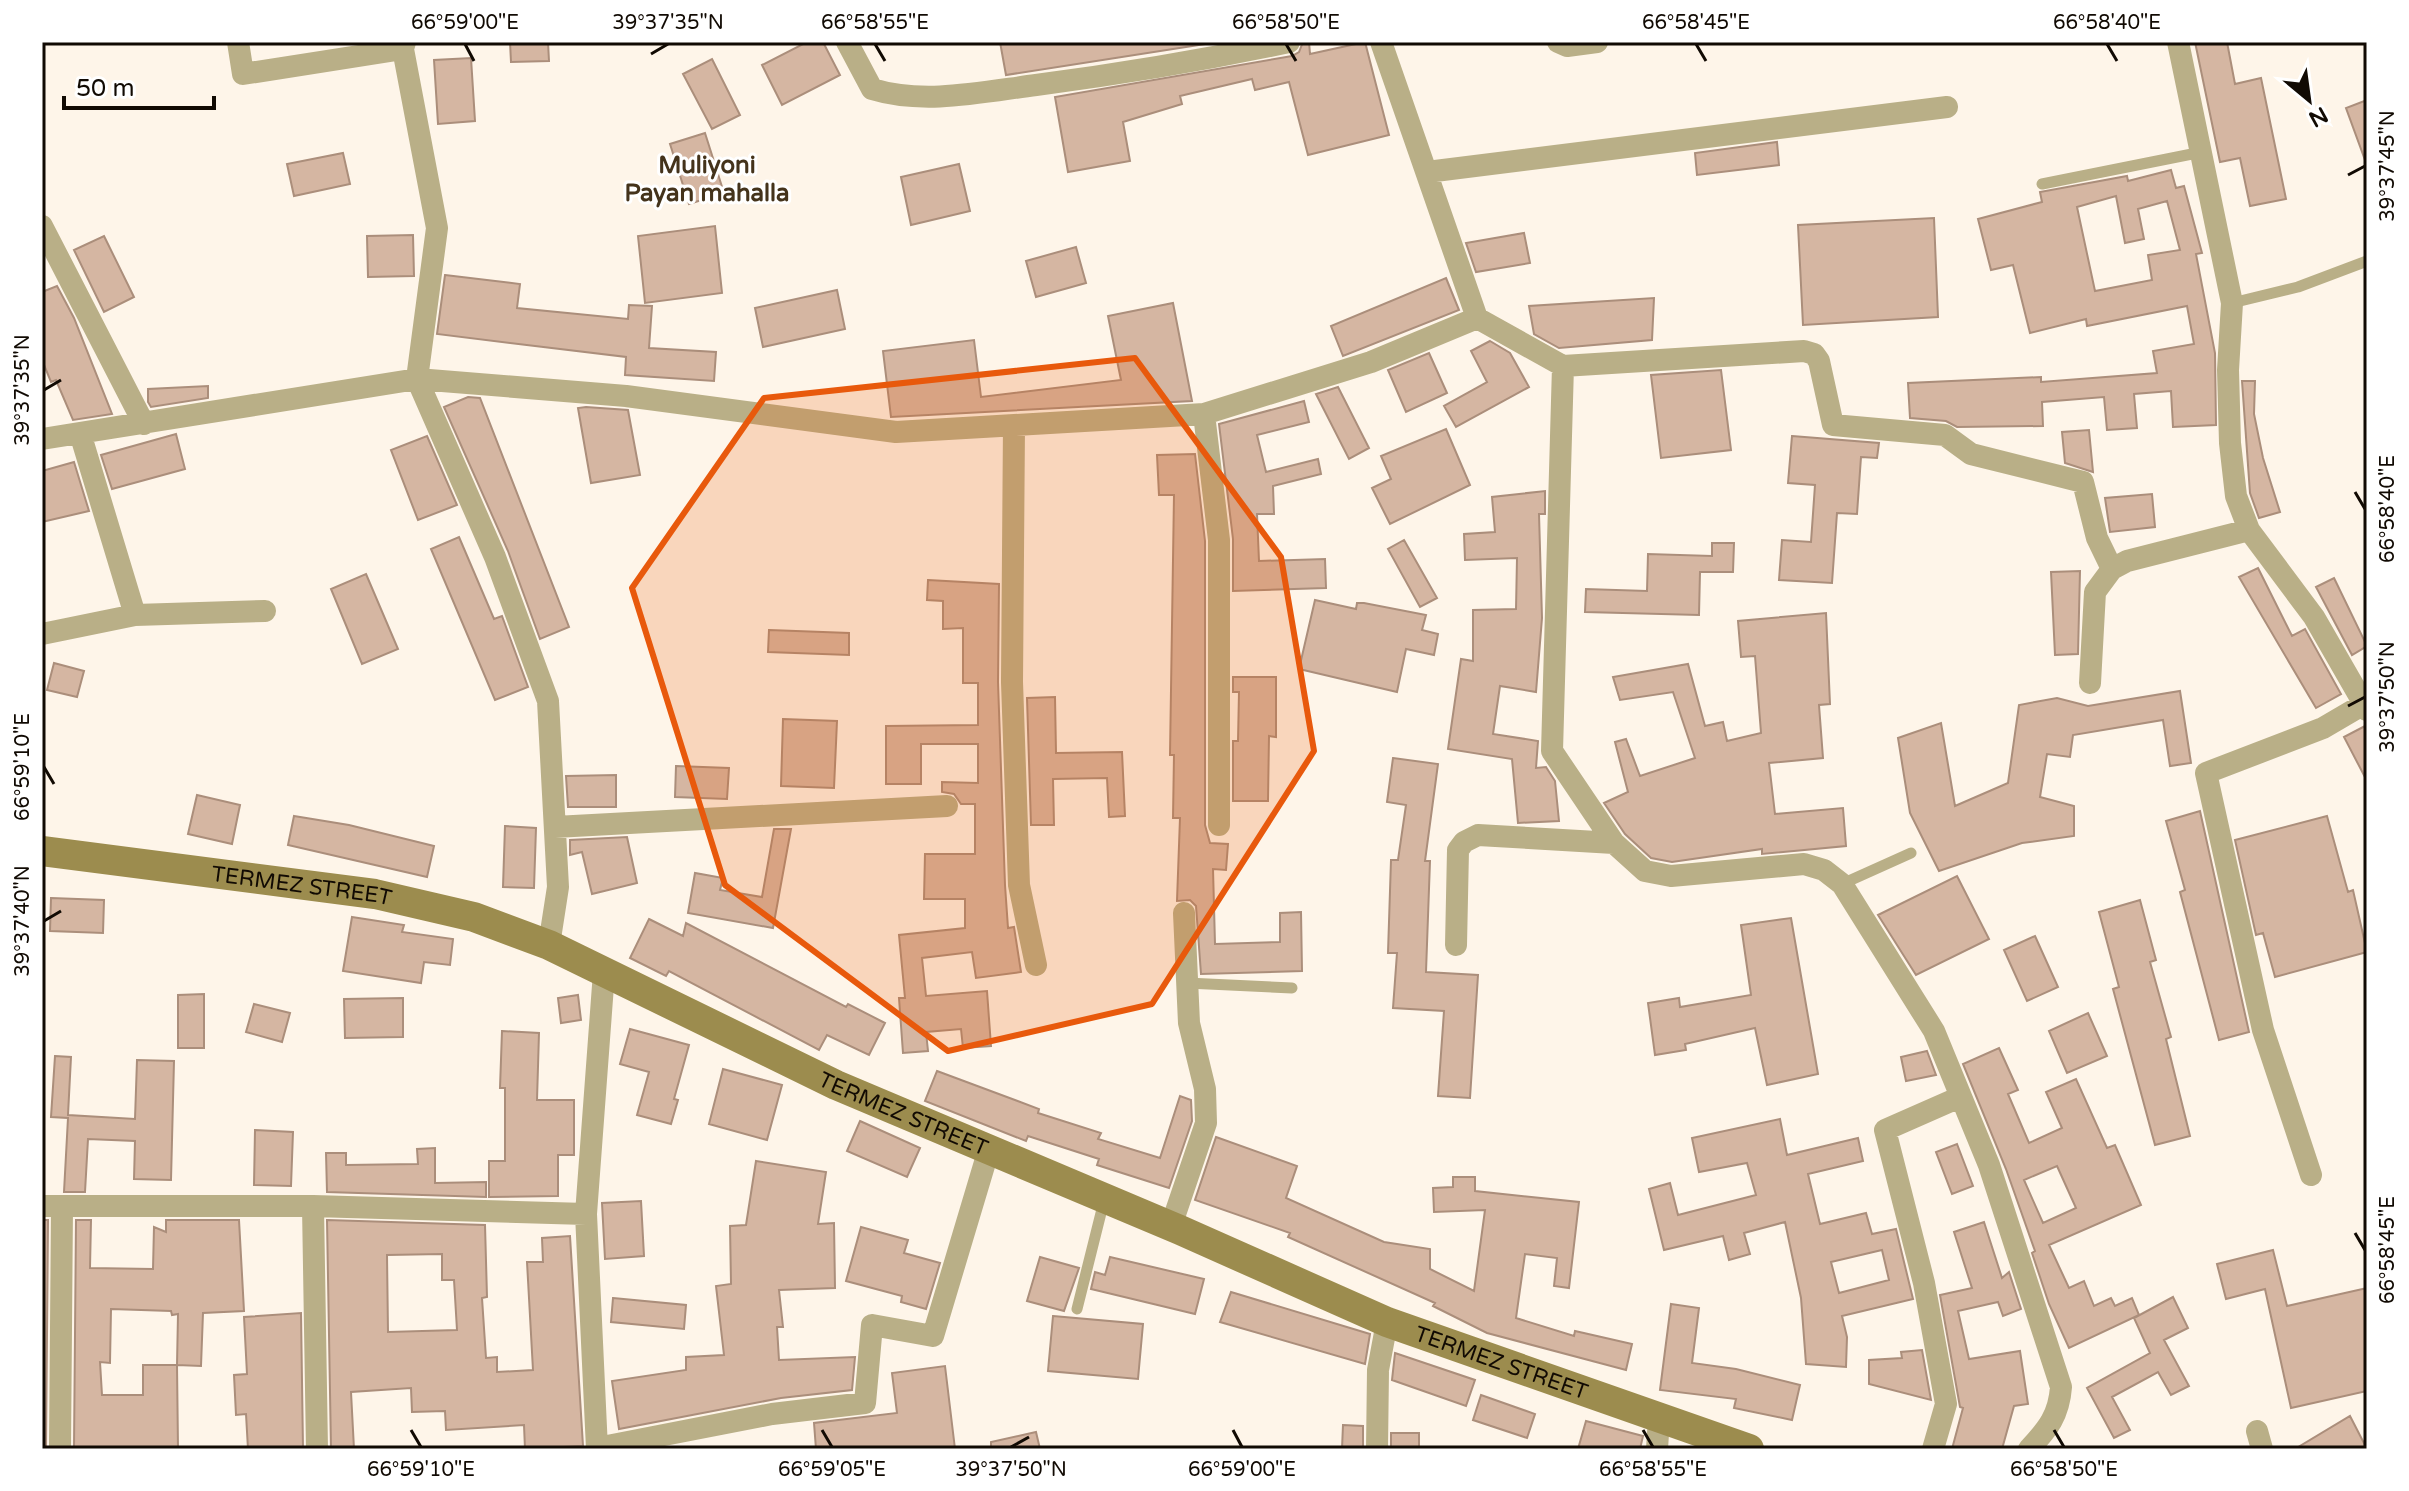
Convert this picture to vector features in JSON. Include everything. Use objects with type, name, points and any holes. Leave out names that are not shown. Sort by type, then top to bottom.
[{"type":"main road","name":"TERMEZ STREET","points":[[42,851],[375,894],[474,917],[549,945],[836,1085],[1171,1226],[1387,1322],[1749,1449]]},
{"type":"street","points":[[238,42],[243,74],[404,45],[437,228],[417,379],[495,557],[548,701],[558,887],[549,945]]},
{"type":"street","points":[[847,42],[872,89],[889,94],[945,97],[1176,67],[1289,42]]},
{"type":"street","points":[[1381,42],[1477,318],[1563,366],[1804,351],[1814,354],[1819,361],[1833,425],[1945,435],[1971,454],[2083,482],[2097,538],[2112,569]]},
{"type":"street","points":[[1558,42],[1567,46],[1597,42]]},
{"type":"street","points":[[2178,42],[2232,303],[2228,370],[2230,443],[2236,496],[2249,530],[2314,617],[2366,705],[2313,732],[2206,773],[2263,1030],[2311,1175]]},
{"type":"street","points":[[1427,172],[1947,107]]},
{"type":"street","points":[[42,226],[144,424]]},
{"type":"street","points":[[42,439],[417,379],[626,396],[896,432],[1204,414],[1371,362],[1477,318]]},
{"type":"street","points":[[1563,366],[1552,751],[1614,843],[1645,871],[1671,876],[1804,864],[1824,870],[1842,884],[1934,1031],[1989,1165],[2061,1387],[2059,1408],[2050,1427],[2029,1449]]},
{"type":"street","points":[[1204,414],[1219,540],[1219,825]]},
{"type":"street","points":[[1014,425],[1012,682],[1019,885],[1036,965]]},
{"type":"street","points":[[80,433],[135,615]]},
{"type":"street","points":[[2090,683],[2095,592],[2112,569],[2127,561],[2249,530]]},
{"type":"street","points":[[42,634],[135,615],[265,611]]},
{"type":"street","points":[[555,827],[947,806]]},
{"type":"street","points":[[1456,945],[1458,850],[1464,842],[1478,835],[1614,843]]},
{"type":"street","points":[[1171,1226],[1206,1123],[1205,1089],[1189,1023],[1184,913]]},
{"type":"street","points":[[604,972],[586,1214],[597,1448],[772,1414],[865,1403],[872,1325],[933,1336],[989,1149]]},
{"type":"street","points":[[1933,1449],[1946,1404],[1924,1283],[1885,1130],[1960,1097]]},
{"type":"street","points":[[60,1449],[52,1206],[313,1206],[586,1214]]},
{"type":"street","points":[[313,1206],[317,1449]]},
{"type":"street","points":[[1377,1449],[1378,1370],[1387,1322]]},
{"type":"street","points":[[1657,1449],[1659,1418]]},
{"type":"lane","points":[[2042,184],[2202,152]]},
{"type":"lane","points":[[2232,303],[2298,287],[2367,261]]},
{"type":"lane","points":[[1842,884],[1911,853]]},
{"type":"lane","points":[[1187,983],[1292,988]]},
{"type":"lane","points":[[1077,1309],[1105,1198]]},
{"type":"highlighted area","points":[[1135,358],[1281,557],[1314,751],[1152,1004],[948,1051],[725,885],[632,588],[764,398]]},
{"type":"building","points":[[510,42],[548,42],[549,61],[511,62]]},
{"type":"building","points":[[807,42],[823,42],[840,75],[782,105],[762,65]]},
{"type":"building","points":[[1000,42],[1218,42],[1006,75]]},
{"type":"building","points":[[1303,42],[1309,42],[1310,54],[1365,42],[1389,135],[1308,155],[1289,82],[1255,90],[1252,79],[1180,96],[1182,104],[1123,122],[1130,161],[1068,172],[1055,97],[1292,56],[1299,52]]},
{"type":"building","points":[[2195,42],[2227,42],[2235,84],[2261,78],[2286,199],[2250,206],[2240,158],[2220,162]]},
{"type":"building","points":[[471,58],[475,121],[438,124],[434,60]]},
{"type":"building","points":[[712,59],[740,115],[712,129],[683,74]]},
{"type":"building","points":[[2367,100],[2367,160],[2365,160],[2346,108]]},
{"type":"building","points":[[705,133],[724,193],[689,204],[670,144]]},
{"type":"building","points":[[1777,142],[1779,165],[1697,175],[1695,153]]},
{"type":"building","points":[[343,153],[350,184],[294,196],[287,164]]},
{"type":"building","points":[[959,164],[970,211],[911,225],[901,177]]},
{"type":"building","points":[[2171,170],[2176,188],[2184,186],[2202,253],[2196,254],[2215,353],[2216,425],[2173,427],[2171,391],[2134,394],[2137,428],[2107,430],[2104,397],[2042,402],[2043,426],[1957,427],[1946,421],[1910,418],[1908,383],[2041,377],[2041,382],[2157,373],[2153,351],[2194,344],[2187,306],[2087,326],[2086,319],[2030,333],[2013,265],[1991,270],[1978,219],[2042,202],[2040,192],[2127,176],[2128,181]],"holes":[[[2116,196],[2125,243],[2144,239],[2138,209],[2167,201],[2180,250],[2148,255],[2152,280],[2095,291],[2077,207]]]},
{"type":"building","points":[[1934,218],[1938,317],[1803,325],[1798,225]]},
{"type":"building","points":[[715,226],[722,293],[645,303],[638,236]]},
{"type":"building","points":[[1524,233],[1530,263],[1476,272],[1466,243]]},
{"type":"building","points":[[413,235],[414,276],[368,277],[367,236]]},
{"type":"building","points":[[104,236],[134,297],[104,312],[74,250]]},
{"type":"building","points":[[1076,247],[1086,283],[1036,297],[1026,261]]},
{"type":"building","points":[[445,275],[520,284],[517,308],[628,319],[629,305],[652,306],[649,348],[716,352],[714,381],[625,375],[626,357],[437,334]]},
{"type":"building","points":[[1446,278],[1459,310],[1343,356],[1331,326]]},
{"type":"building","points":[[57,286],[74,318],[112,414],[73,420],[56,380],[51,382],[42,360],[42,292]]},
{"type":"building","points":[[837,290],[845,329],[763,347],[755,308]]},
{"type":"building","points":[[1654,298],[1652,340],[1559,348],[1534,334],[1529,306]]},
{"type":"building","points":[[1173,303],[1192,401],[891,417],[883,351],[974,340],[981,397],[1121,380],[1108,316]]},
{"type":"building","points":[[1490,341],[1510,353],[1529,387],[1456,427],[1444,406],[1487,382],[1471,351]]},
{"type":"building","points":[[1429,353],[1447,393],[1406,412],[1388,370]]},
{"type":"building","points":[[1721,370],[1731,450],[1661,458],[1651,375]]},
{"type":"building","points":[[2242,381],[2255,381],[2254,414],[2263,458],[2280,512],[2259,518],[2250,493]]},
{"type":"building","points":[[208,386],[208,398],[151,407],[148,402],[148,389]]},
{"type":"building","points":[[1338,387],[1369,448],[1349,459],[1316,394]]},
{"type":"building","points":[[468,397],[480,398],[569,627],[540,639],[508,551],[444,407]]},
{"type":"building","points":[[1304,401],[1309,422],[1257,435],[1266,472],[1318,459],[1321,474],[1273,486],[1274,514],[1257,514],[1259,561],[1325,559],[1326,588],[1233,591],[1233,539],[1219,424]]},
{"type":"building","points":[[578,408],[628,410],[640,475],[591,483]]},
{"type":"building","points":[[1446,429],[1470,485],[1390,524],[1372,488],[1391,479],[1381,456]]},
{"type":"building","points":[[2089,430],[2093,472],[2065,463],[2062,432]]},
{"type":"building","points":[[176,434],[185,469],[112,489],[101,455]]},
{"type":"building","points":[[427,436],[457,505],[418,520],[391,450]]},
{"type":"building","points":[[1792,436],[1879,443],[1877,458],[1861,457],[1857,514],[1837,513],[1832,583],[1779,580],[1782,540],[1811,542],[1815,485],[1788,483]]},
{"type":"building","points":[[1195,454],[1205,541],[1205,825],[1210,843],[1228,844],[1226,870],[1213,869],[1215,944],[1280,942],[1280,913],[1301,912],[1302,971],[1201,974],[1196,906],[1190,900],[1177,901],[1180,818],[1173,818],[1174,755],[1170,755],[1174,495],[1159,495],[1157,455]]},
{"type":"building","points":[[74,462],[89,511],[42,522],[42,471]]},
{"type":"building","points":[[1545,491],[1545,514],[1539,514],[1542,618],[1536,692],[1500,686],[1493,734],[1538,741],[1536,768],[1546,767],[1555,781],[1559,821],[1518,823],[1512,759],[1448,749],[1461,659],[1473,661],[1473,610],[1516,609],[1517,558],[1465,560],[1464,534],[1495,532],[1492,497]]},
{"type":"building","points":[[2152,494],[2155,527],[2110,532],[2105,498]]},
{"type":"building","points":[[459,537],[494,619],[502,616],[528,687],[495,700],[431,549]]},
{"type":"building","points":[[1404,540],[1437,598],[1420,607],[1388,549]]},
{"type":"building","points":[[1712,543],[1734,543],[1733,572],[1700,572],[1699,615],[1585,612],[1586,589],[1647,591],[1648,554],[1712,556]]},
{"type":"building","points":[[2258,568],[2292,636],[2305,629],[2341,694],[2316,708],[2239,577]]},
{"type":"building","points":[[2080,571],[2078,654],[2055,655],[2051,572]]},
{"type":"building","points":[[366,574],[398,649],[362,664],[331,589]]},
{"type":"building","points":[[2334,578],[2367,646],[2352,655],[2316,587]]},
{"type":"building","points":[[928,580],[999,584],[998,682],[1005,885],[1008,928],[1014,927],[1021,972],[976,978],[972,952],[922,958],[926,996],[987,991],[991,1046],[963,1048],[961,1029],[926,1032],[928,1051],[903,1053],[899,998],[905,998],[899,935],[965,928],[965,899],[924,899],[925,854],[975,854],[975,804],[961,804],[954,794],[942,792],[942,782],[978,783],[978,744],[921,744],[921,784],[886,784],[886,726],[978,725],[978,683],[963,683],[963,628],[943,629],[943,601],[927,600]]},
{"type":"building","points":[[1315,600],[1356,609],[1357,603],[1364,603],[1426,615],[1422,630],[1438,634],[1434,655],[1406,649],[1397,692],[1299,669]]},
{"type":"building","points":[[1826,613],[1830,704],[1819,705],[1823,758],[1769,763],[1775,814],[1843,808],[1846,846],[1762,854],[1762,849],[1672,862],[1651,858],[1625,834],[1604,803],[1628,792],[1615,742],[1626,739],[1640,776],[1695,758],[1673,692],[1620,700],[1613,677],[1688,664],[1705,726],[1723,722],[1727,741],[1761,733],[1755,656],[1741,657],[1738,621]]},
{"type":"building","points":[[769,630],[849,633],[849,655],[768,652]]},
{"type":"building","points":[[54,663],[84,671],[77,697],[47,690]]},
{"type":"building","points":[[1233,677],[1276,677],[1276,737],[1269,736],[1268,801],[1233,801],[1233,741],[1238,741],[1239,692],[1233,692]]},
{"type":"building","points":[[2180,691],[2191,763],[2170,766],[2163,720],[2073,735],[2070,757],[2047,754],[2040,797],[2074,806],[2074,836],[2022,843],[1939,871],[1910,813],[1898,738],[1941,723],[1955,806],[2008,783],[2019,705],[2057,698],[2088,706]]},
{"type":"building","points":[[1055,697],[1056,753],[1122,752],[1125,816],[1109,817],[1107,778],[1053,779],[1054,825],[1031,825],[1027,698]]},
{"type":"building","points":[[783,719],[837,721],[834,788],[781,786]]},
{"type":"building","points":[[2367,725],[2367,781],[2344,737]]},
{"type":"building","points":[[1393,758],[1438,764],[1425,861],[1430,861],[1426,972],[1478,975],[1470,1098],[1438,1096],[1444,1011],[1393,1008],[1397,953],[1388,953],[1391,860],[1398,860],[1406,805],[1387,802]]},
{"type":"building","points":[[676,766],[729,768],[727,799],[675,797]]},
{"type":"building","points":[[616,775],[616,807],[568,807],[566,776]]},
{"type":"building","points":[[197,795],[240,805],[232,844],[188,834]]},
{"type":"building","points":[[2200,811],[2249,1032],[2219,1040],[2180,892],[2185,890],[2166,821]]},
{"type":"building","points":[[294,816],[349,825],[434,846],[427,877],[288,845]]},
{"type":"building","points":[[2327,816],[2348,892],[2353,890],[2367,952],[2275,977],[2263,933],[2256,935],[2235,840]]},
{"type":"building","points":[[505,826],[536,828],[534,888],[503,887]]},
{"type":"building","points":[[774,829],[791,829],[773,928],[688,913],[695,873],[723,878],[720,890],[762,897]]},
{"type":"building","points":[[627,837],[637,883],[592,894],[582,852],[570,855],[570,840]]},
{"type":"building","points":[[1957,876],[1989,939],[1916,975],[1878,915]]},
{"type":"building","points":[[51,898],[104,900],[103,933],[50,931]]},
{"type":"building","points":[[2140,900],[2156,960],[2150,962],[2171,1037],[2166,1039],[2190,1136],[2155,1145],[2113,989],[2119,987],[2099,912]]},
{"type":"building","points":[[352,917],[404,925],[402,932],[453,939],[450,965],[424,962],[421,983],[343,971]]},
{"type":"building","points":[[1791,918],[1818,1074],[1767,1085],[1755,1028],[1685,1044],[1686,1050],[1655,1055],[1648,1003],[1679,998],[1680,1007],[1751,995],[1741,925]]},
{"type":"building","points":[[649,919],[683,936],[686,923],[846,1007],[848,1004],[885,1023],[869,1055],[827,1035],[819,1050],[669,971],[666,976],[630,958]]},
{"type":"building","points":[[2035,936],[2058,987],[2027,1001],[2004,950]]},
{"type":"building","points":[[204,994],[204,1048],[178,1048],[178,995]]},
{"type":"building","points":[[578,995],[581,1020],[561,1023],[558,998]]},
{"type":"building","points":[[403,998],[403,1037],[345,1038],[344,999]]},
{"type":"building","points":[[254,1004],[290,1013],[282,1042],[246,1032]]},
{"type":"building","points":[[2088,1013],[2107,1056],[2067,1073],[2049,1031]]},
{"type":"building","points":[[630,1029],[689,1045],[674,1099],[678,1100],[671,1124],[637,1115],[649,1072],[620,1064]]},
{"type":"building","points":[[502,1031],[539,1033],[537,1100],[574,1100],[574,1155],[558,1155],[558,1196],[489,1197],[489,1161],[505,1161],[505,1088],[500,1088]]},
{"type":"building","points":[[1999,1048],[2018,1090],[2008,1094],[2029,1143],[2062,1128],[2046,1092],[2076,1079],[2107,1148],[2115,1145],[2141,1205],[2049,1245],[2069,1288],[2084,1281],[2094,1306],[2111,1298],[2115,1306],[2132,1298],[2139,1315],[2069,1348],[2049,1304],[2032,1253],[2035,1251],[2006,1169],[1963,1064]],"holes":[[[2057,1166],[2076,1208],[2043,1223],[2024,1180]]]},
{"type":"building","points":[[1927,1051],[1936,1075],[1906,1081],[1901,1057]]},
{"type":"building","points":[[55,1056],[71,1057],[68,1115],[135,1119],[137,1060],[174,1061],[171,1180],[134,1179],[135,1141],[88,1139],[85,1192],[64,1192],[68,1118],[51,1117]]},
{"type":"building","points":[[723,1069],[782,1085],[767,1140],[709,1124]]},
{"type":"building","points":[[937,1071],[1039,1109],[1038,1113],[1101,1133],[1098,1139],[1160,1158],[1180,1096],[1191,1100],[1192,1121],[1169,1188],[1097,1165],[1099,1159],[1028,1136],[1026,1141],[925,1101]]},
{"type":"building","points":[[1780,1119],[1787,1155],[1858,1138],[1863,1161],[1808,1174],[1820,1224],[1866,1213],[1872,1234],[1896,1229],[1913,1299],[1842,1316],[1847,1337],[1846,1367],[1806,1364],[1801,1298],[1785,1222],[1744,1233],[1750,1254],[1729,1260],[1723,1236],[1664,1250],[1649,1189],[1670,1183],[1678,1215],[1756,1195],[1747,1163],[1699,1172],[1692,1138]],"holes":[[[1882,1250],[1889,1280],[1839,1293],[1831,1262]]]},
{"type":"building","points":[[860,1121],[920,1148],[907,1177],[847,1151]]},
{"type":"building","points":[[255,1130],[293,1132],[291,1186],[254,1185]]},
{"type":"building","points":[[1216,1137],[1297,1166],[1286,1198],[1384,1242],[1430,1249],[1430,1269],[1474,1291],[1485,1210],[1434,1212],[1433,1188],[1453,1187],[1453,1177],[1475,1177],[1475,1191],[1579,1202],[1569,1288],[1554,1286],[1557,1258],[1525,1254],[1516,1318],[1574,1336],[1575,1331],[1632,1344],[1626,1370],[1487,1333],[1433,1306],[1435,1303],[1288,1237],[1290,1233],[1195,1200]]},
{"type":"building","points":[[1957,1144],[1973,1186],[1952,1194],[1936,1152]]},
{"type":"building","points":[[435,1148],[435,1183],[486,1182],[486,1197],[327,1192],[326,1153],[346,1153],[346,1165],[418,1164],[417,1149]]},
{"type":"building","points":[[756,1161],[826,1172],[818,1224],[834,1223],[835,1288],[779,1290],[783,1327],[777,1327],[779,1360],[855,1357],[852,1390],[781,1398],[619,1429],[612,1381],[686,1370],[686,1357],[724,1355],[716,1286],[731,1284],[730,1226],[746,1225]]},
{"type":"building","points":[[641,1201],[644,1256],[605,1259],[602,1203]]},
{"type":"building","points":[[42,1220],[48,1220],[46,1449],[42,1449]]},
{"type":"building","points":[[76,1220],[91,1220],[90,1268],[153,1269],[154,1227],[166,1232],[166,1220],[239,1220],[244,1311],[203,1313],[201,1366],[177,1365],[178,1449],[74,1449]],"holes":[[[111,1309],[171,1311],[172,1315],[178,1314],[177,1365],[143,1365],[143,1395],[102,1395],[100,1362],[110,1363]]]},
{"type":"building","points":[[327,1220],[485,1225],[487,1297],[482,1298],[486,1358],[497,1357],[497,1372],[533,1370],[527,1262],[543,1262],[542,1238],[570,1236],[583,1446],[525,1449],[524,1425],[446,1430],[445,1411],[412,1412],[411,1388],[351,1392],[354,1449],[331,1449]],"holes":[[[442,1254],[442,1280],[454,1280],[457,1330],[388,1332],[387,1255]]]},
{"type":"building","points":[[1984,1222],[2002,1278],[2009,1272],[2021,1309],[2003,1316],[1998,1302],[1958,1311],[1969,1359],[2020,1351],[2028,1404],[2014,1406],[2002,1449],[1952,1449],[1963,1408],[1960,1407],[1940,1295],[1972,1288],[1954,1232]]},
{"type":"building","points":[[861,1227],[908,1240],[904,1253],[940,1263],[926,1309],[901,1302],[902,1296],[846,1281]]},
{"type":"building","points":[[2273,1250],[2287,1306],[2367,1288],[2367,1391],[2291,1408],[2265,1289],[2226,1299],[2217,1264]]},
{"type":"building","points":[[1040,1257],[1079,1268],[1064,1311],[1027,1301]]},
{"type":"building","points":[[1110,1257],[1204,1279],[1195,1314],[1091,1289],[1095,1272],[1105,1275]]},
{"type":"building","points":[[1231,1292],[1370,1334],[1365,1364],[1220,1322]]},
{"type":"building","points":[[2173,1297],[2188,1328],[2164,1340],[2189,1386],[2171,1395],[2158,1372],[2112,1397],[2130,1430],[2114,1438],[2087,1388],[2150,1353],[2134,1318]]},
{"type":"building","points":[[613,1298],[686,1305],[684,1329],[611,1322]]},
{"type":"building","points":[[1671,1304],[1699,1308],[1692,1363],[1736,1369],[1800,1385],[1792,1420],[1734,1408],[1736,1399],[1660,1390]]},
{"type":"building","points":[[301,1313],[303,1449],[248,1449],[246,1414],[236,1415],[234,1375],[247,1374],[244,1317]]},
{"type":"building","points":[[1053,1316],[1143,1324],[1138,1379],[1048,1371]]},
{"type":"building","points":[[1922,1350],[1931,1400],[1869,1384],[1869,1360],[1902,1358],[1901,1352]]},
{"type":"building","points":[[1395,1353],[1475,1380],[1466,1406],[1392,1380]]},
{"type":"building","points":[[945,1366],[955,1449],[816,1449],[814,1423],[897,1413],[892,1373]]},
{"type":"building","points":[[1481,1395],[1535,1414],[1527,1438],[1473,1420]]},
{"type":"building","points":[[2350,1416],[2367,1449],[2295,1449]]},
{"type":"building","points":[[1586,1421],[1643,1436],[1640,1449],[1578,1449]]},
{"type":"building","points":[[1343,1425],[1363,1426],[1363,1449],[1342,1449]]},
{"type":"building","points":[[1036,1432],[1040,1449],[991,1449],[991,1442]]},
{"type":"building","points":[[1391,1433],[1419,1433],[1419,1449],[1391,1449]]},
{"type":"district","name":"Muliyoni Payan mahalla","points":[[707,179]]}]
